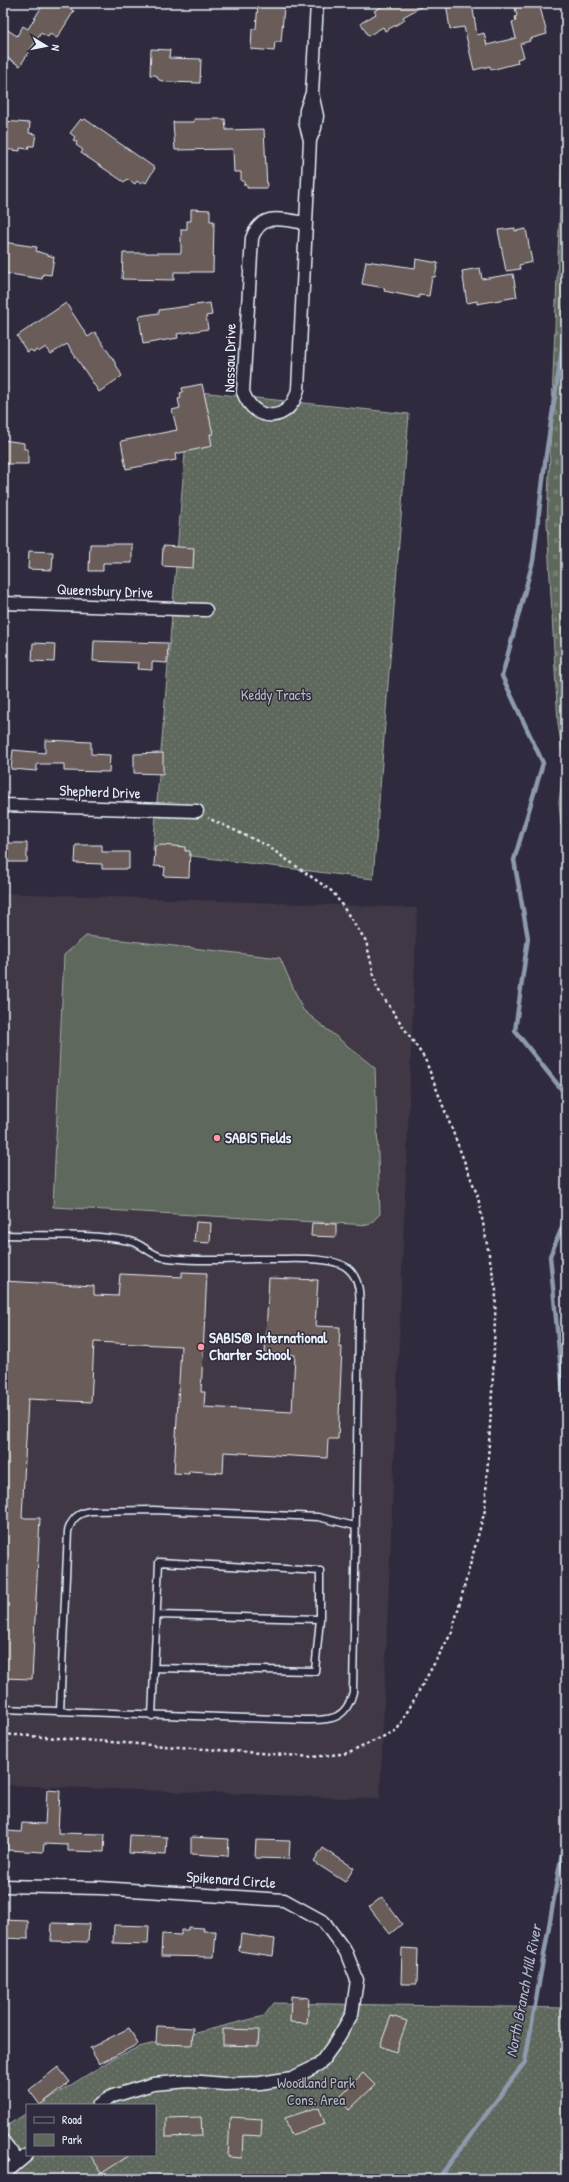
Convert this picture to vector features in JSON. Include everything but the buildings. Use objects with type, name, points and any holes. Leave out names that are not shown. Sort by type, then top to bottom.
[{"type":"street","name":"Nassau Drive","points":[[306,223],[272,219],[264,220],[258,225],[252,238],[243,392],[252,408],[268,415],[284,412],[292,406],[297,393],[306,223],[310,140],[306,122],[306,110],[312,92],[317,3]]},
{"type":"street","name":"Queensbury Drive","points":[[3,603],[206,610]]},
{"type":"street","name":"Shepherd Drive","points":[[3,805],[197,811]]},
{"type":"street","name":"Spikenard Circle","points":[[3,1886],[100,1888],[284,1900],[324,1922],[346,1952],[356,1980],[352,2014],[335,2043],[319,2065],[292,2078],[260,2083],[225,2084],[189,2081],[153,2084],[113,2096],[100,2104]]},
{"type":"street","points":[[3,2140],[22,2158],[3,2175]]},
{"type":"lane","points":[[3,1235],[131,1241],[161,1257],[207,1260],[301,1259],[337,1263],[347,1268],[355,1277],[359,1287],[352,1692],[350,1704],[344,1712],[329,1720],[152,1716],[3,1709]]},
{"type":"lane","points":[[60,1711],[68,1531],[70,1524],[78,1515],[91,1511],[210,1512],[318,1517],[355,1526]]},
{"type":"lane","points":[[152,1716],[159,1562],[320,1572],[320,1619],[315,1671],[155,1668]]},
{"type":"lane","points":[[157,1615],[320,1619]]},
{"type":"shaded area","name":"SABIS® International Charter School","points":[[3,893],[417,908],[380,1799],[3,1785]]},
{"type":"green space","points":[[566,58],[566,832],[561,825],[559,802],[564,762],[558,724],[547,523]]},
{"type":"green space","name":"Keddy Tracts","points":[[190,391],[409,414],[373,879],[153,851]]},
{"type":"green space","name":"SABIS Fields","points":[[86,936],[280,958],[303,1010],[375,1068],[380,1214],[369,1225],[53,1207],[64,955]]},
{"type":"green space","name":"Woodland Park Cons. Area","points":[[274,2003],[566,2008],[566,2179],[3,2179],[3,2128],[26,2114],[26,2156],[156,2156],[156,2104],[41,2104],[114,2058],[139,2047],[264,2016]]},
{"type":"waterway","points":[[566,323],[546,455],[533,561],[502,676],[543,763],[514,860],[528,938],[515,1031],[566,1095]]},
{"type":"waterway","name":"North Branch Mill River","points":[[566,1218],[550,1256],[566,1422]]},
{"type":"waterway","name":"North Branch Mill River","points":[[438,2179],[525,2062],[566,1830]]},
{"type":"place","name":"SABIS Fields","points":[[217,1138]]},
{"type":"place","name":"SABIS® International Charter School","points":[[201,1347]]}]
